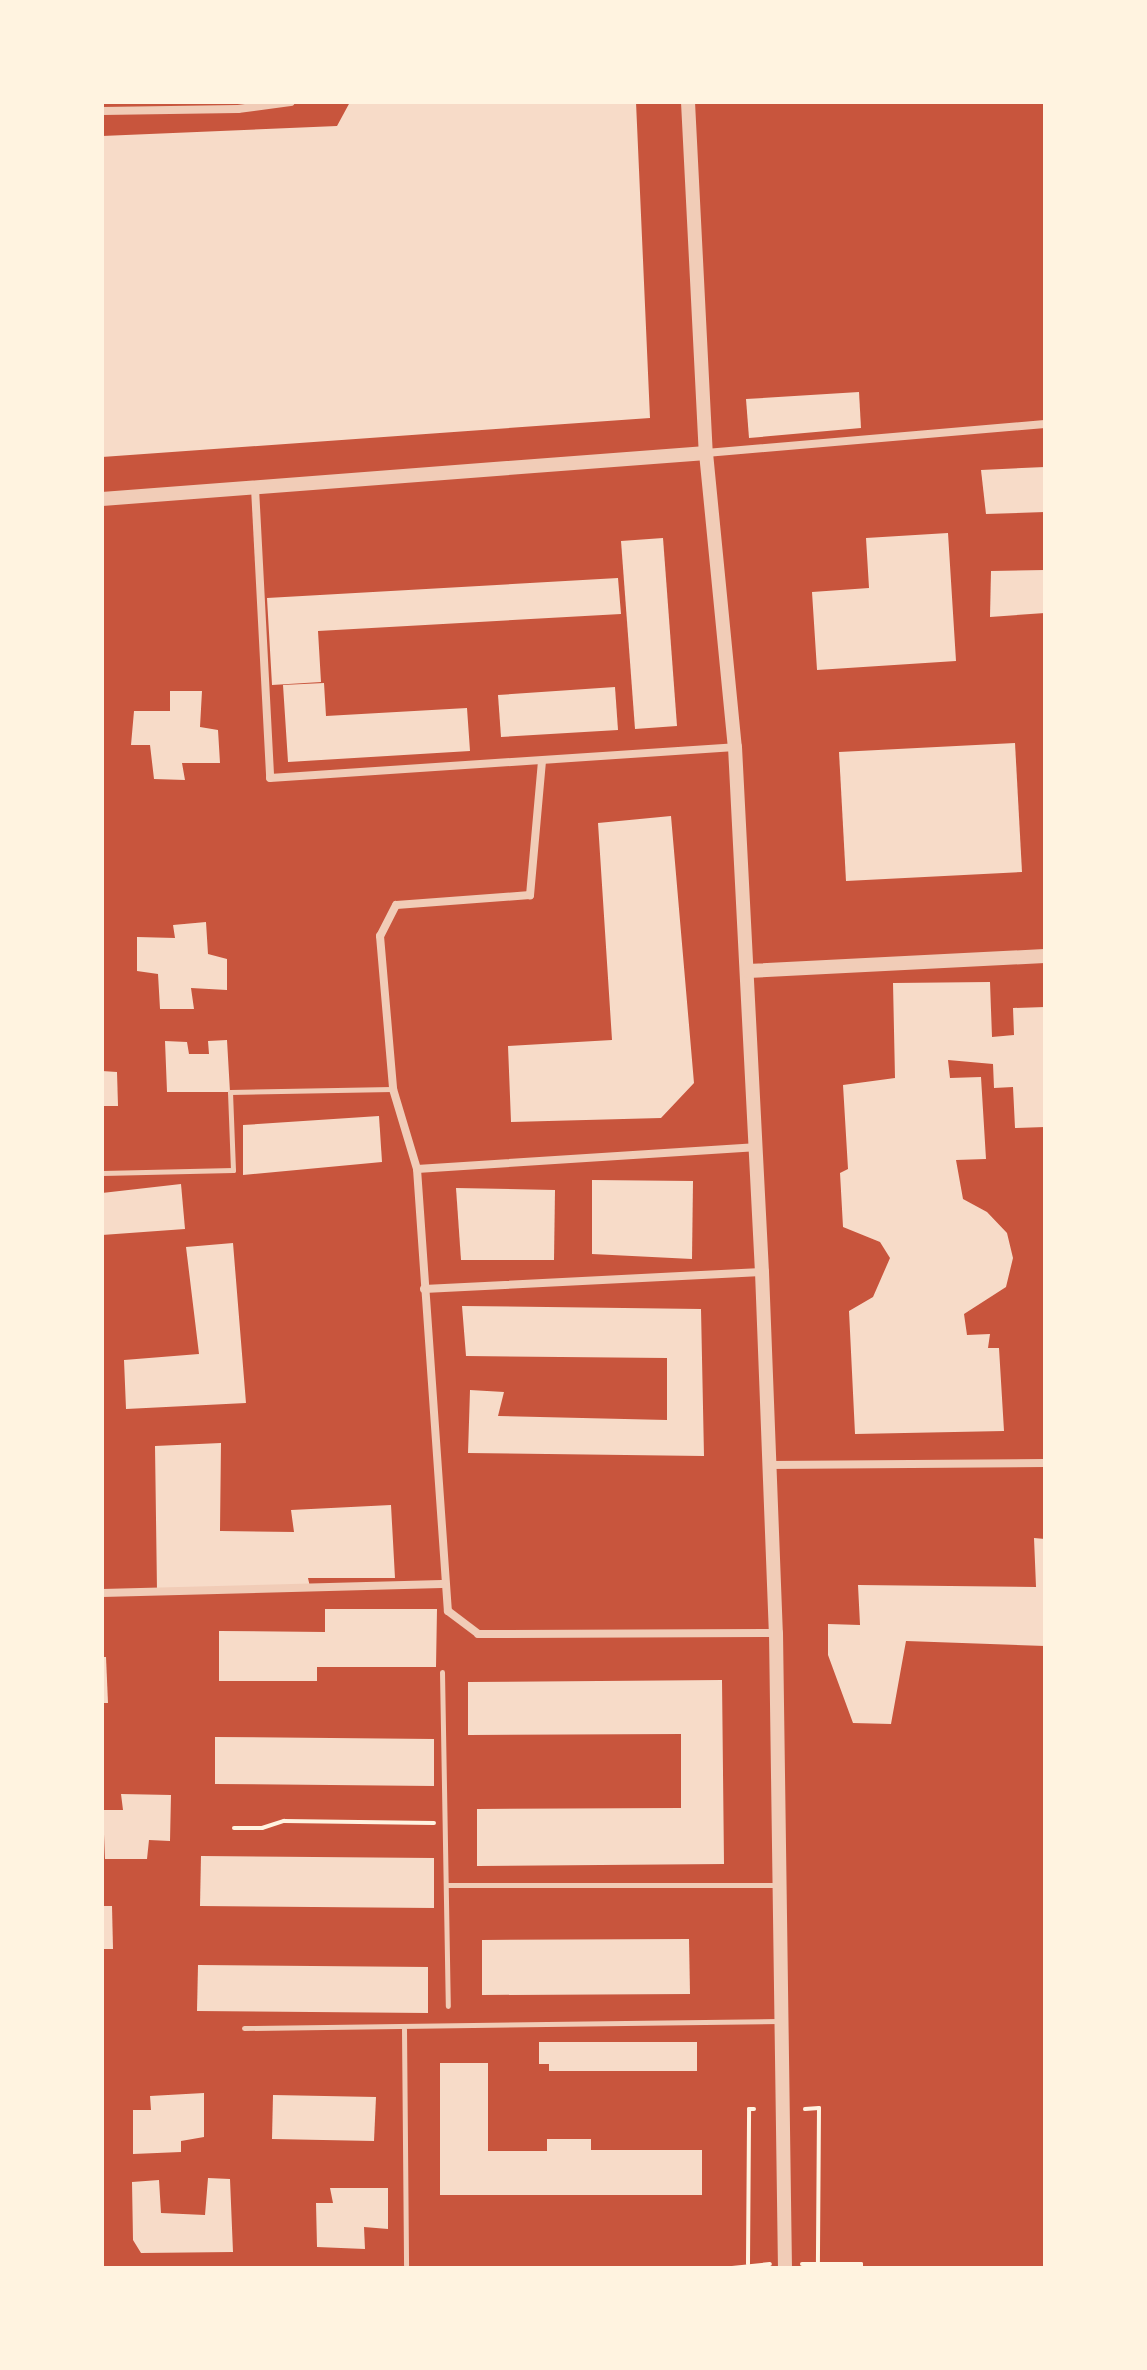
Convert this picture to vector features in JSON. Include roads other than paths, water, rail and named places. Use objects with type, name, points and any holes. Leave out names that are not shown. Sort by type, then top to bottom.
[{"type":"street","points":[[102,111],[238,109],[291,102]]},
{"type":"street","points":[[688,102],[706,453],[735,747],[762,1272],[776,1633],[785,2268]]},
{"type":"street","points":[[102,499],[1045,424]]},
{"type":"street","points":[[255,488],[270,778],[735,747]]},
{"type":"street","points":[[542,761],[530,895],[396,905],[380,936],[393,1089],[417,1169],[442,1584],[448,1611],[478,1634],[776,1633]]},
{"type":"street","points":[[748,971],[1045,956]]},
{"type":"street","points":[[417,1169],[754,1147]]},
{"type":"street","points":[[424,1289],[762,1272]]},
{"type":"street","points":[[768,1465],[1045,1463]]},
{"type":"street","points":[[102,1593],[442,1584]]},
{"type":"lane","points":[[102,1173],[233,1170],[230,1092],[393,1089]]},
{"type":"lane","points":[[442,1672],[448,2006]]},
{"type":"lane","points":[[446,1885],[780,1885]]},
{"type":"lane","points":[[244,2028],[404,2029],[782,2021]]},
{"type":"lane","points":[[404,2029],[406,2268]]}]
